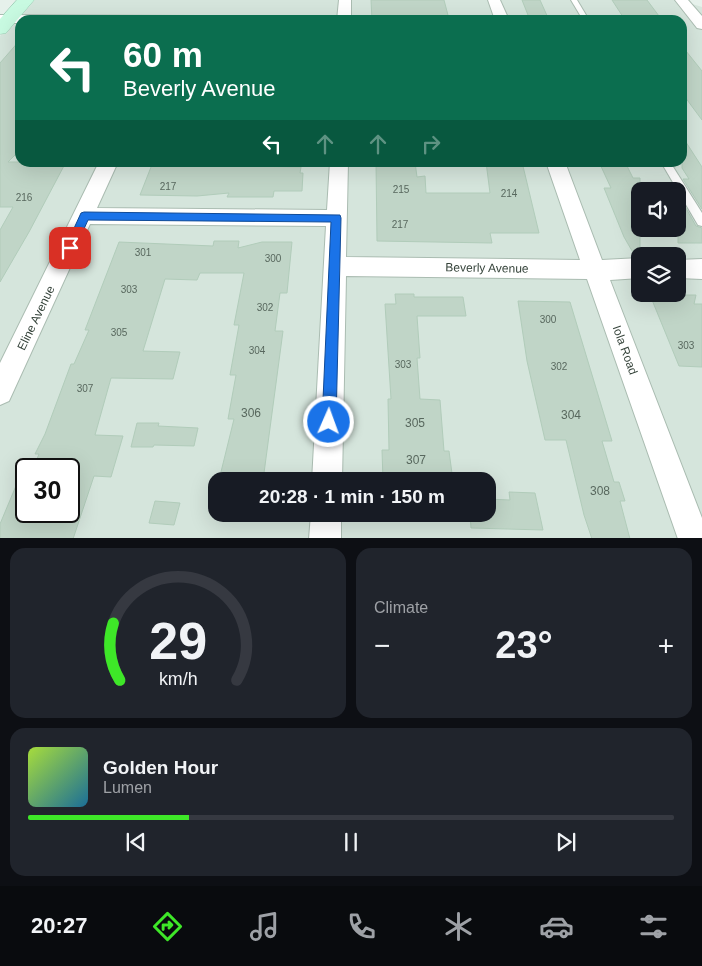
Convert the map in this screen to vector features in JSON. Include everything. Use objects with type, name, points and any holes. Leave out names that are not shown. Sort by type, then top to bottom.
[{"type":"main road","points":[[3,22],[26,0]]},
{"type":"street","points":[[344,15],[345,0]]},
{"type":"street","points":[[494,0],[500,15]]},
{"type":"street","points":[[681,0],[701,23]]},
{"type":"street","name":"Eline Avenue","points":[[0,392],[107,167]]},
{"type":"street","points":[[327,472],[339,167]]},
{"type":"street","name":"Iola Road","points":[[557,167],[694,538]]},
{"type":"street","points":[[84,216],[336,218]]},
{"type":"street","name":"Beverly Avenue","points":[[334,266],[596,270],[631,268]]},
{"type":"street","points":[[686,269],[702,269]]},
{"type":"street","points":[[325,538],[326,522]]},
{"type":"lane","points":[[574,0],[583,15]]},
{"type":"lane","points":[[668,167],[702,222]]},
{"type":"shaded area","points":[[33,0],[679,0],[702,7],[702,538],[0,538],[0,36],[15,20],[15,167],[687,167],[687,15],[19,15]]},
{"type":"building","points":[[371,0],[444,0],[448,15],[372,15]]},
{"type":"building","points":[[522,0],[540,0],[547,15],[528,15]]},
{"type":"building","points":[[612,0],[647,0],[658,15],[622,15]]},
{"type":"building","points":[[15,46],[15,155],[8,162],[15,162],[15,167],[63,167],[0,282],[0,230],[13,207],[0,207],[0,63]]},
{"type":"building","points":[[687,52],[702,71],[702,120],[687,100]]},
{"type":"building","points":[[687,144],[702,167],[702,209],[683,179],[689,179],[682,168],[687,167]]},
{"type":"building","points":[[151,167],[301,167],[300,173],[303,173],[302,191],[274,191],[273,197],[227,197],[229,193],[197,196],[140,195]]},
{"type":"building","points":[[376,167],[416,167],[417,177],[425,176],[426,193],[490,193],[487,167],[523,167],[539,233],[490,233],[492,243],[377,241]]},
{"type":"building","points":[[601,167],[628,167],[633,178],[640,178],[640,182],[631,182],[631,237],[640,237],[640,247],[631,247],[631,249],[624,237],[604,188],[611,188]]},
{"type":"building","points":[[686,208],[696,226],[702,228],[702,243],[678,243],[678,237],[686,237]]},
{"type":"building","points":[[214,241],[239,241],[238,248],[262,242],[292,242],[287,293],[280,293],[275,331],[283,331],[264,472],[221,472],[234,419],[228,419],[236,375],[230,375],[239,325],[234,325],[244,273],[200,273],[197,280],[165,279],[143,351],[180,352],[173,379],[111,378],[95,435],[123,436],[111,477],[94,476],[80,518],[80,458],[37,458],[39,454],[35,454],[45,434],[71,364],[74,364],[89,330],[85,330],[119,242],[213,246]]},
{"type":"building","points":[[395,294],[414,294],[414,297],[463,297],[466,316],[417,316],[420,358],[417,358],[420,399],[440,400],[444,451],[449,451],[452,472],[383,472],[382,450],[389,450],[388,399],[391,399],[385,304],[396,304]]},
{"type":"building","points":[[686,295],[696,295],[694,304],[702,304],[702,367],[679,366],[653,302],[686,302]]},
{"type":"building","points":[[518,301],[570,302],[612,441],[602,441],[614,482],[619,482],[625,501],[620,501],[630,538],[592,538],[584,515],[566,440],[545,440],[527,361]]},
{"type":"building","points":[[137,423],[159,423],[158,426],[198,428],[194,446],[154,445],[153,447],[131,447]]},
{"type":"building","points":[[15,488],[15,523],[78,523],[73,538],[0,538],[0,524]]},
{"type":"building","points":[[509,492],[535,493],[543,530],[471,528],[471,522],[496,522],[496,499],[510,500]]},
{"type":"building","points":[[155,501],[180,503],[174,525],[149,523]]},
{"type":"route","points":[[70,248],[84,216],[336,218],[329,422]]}]
